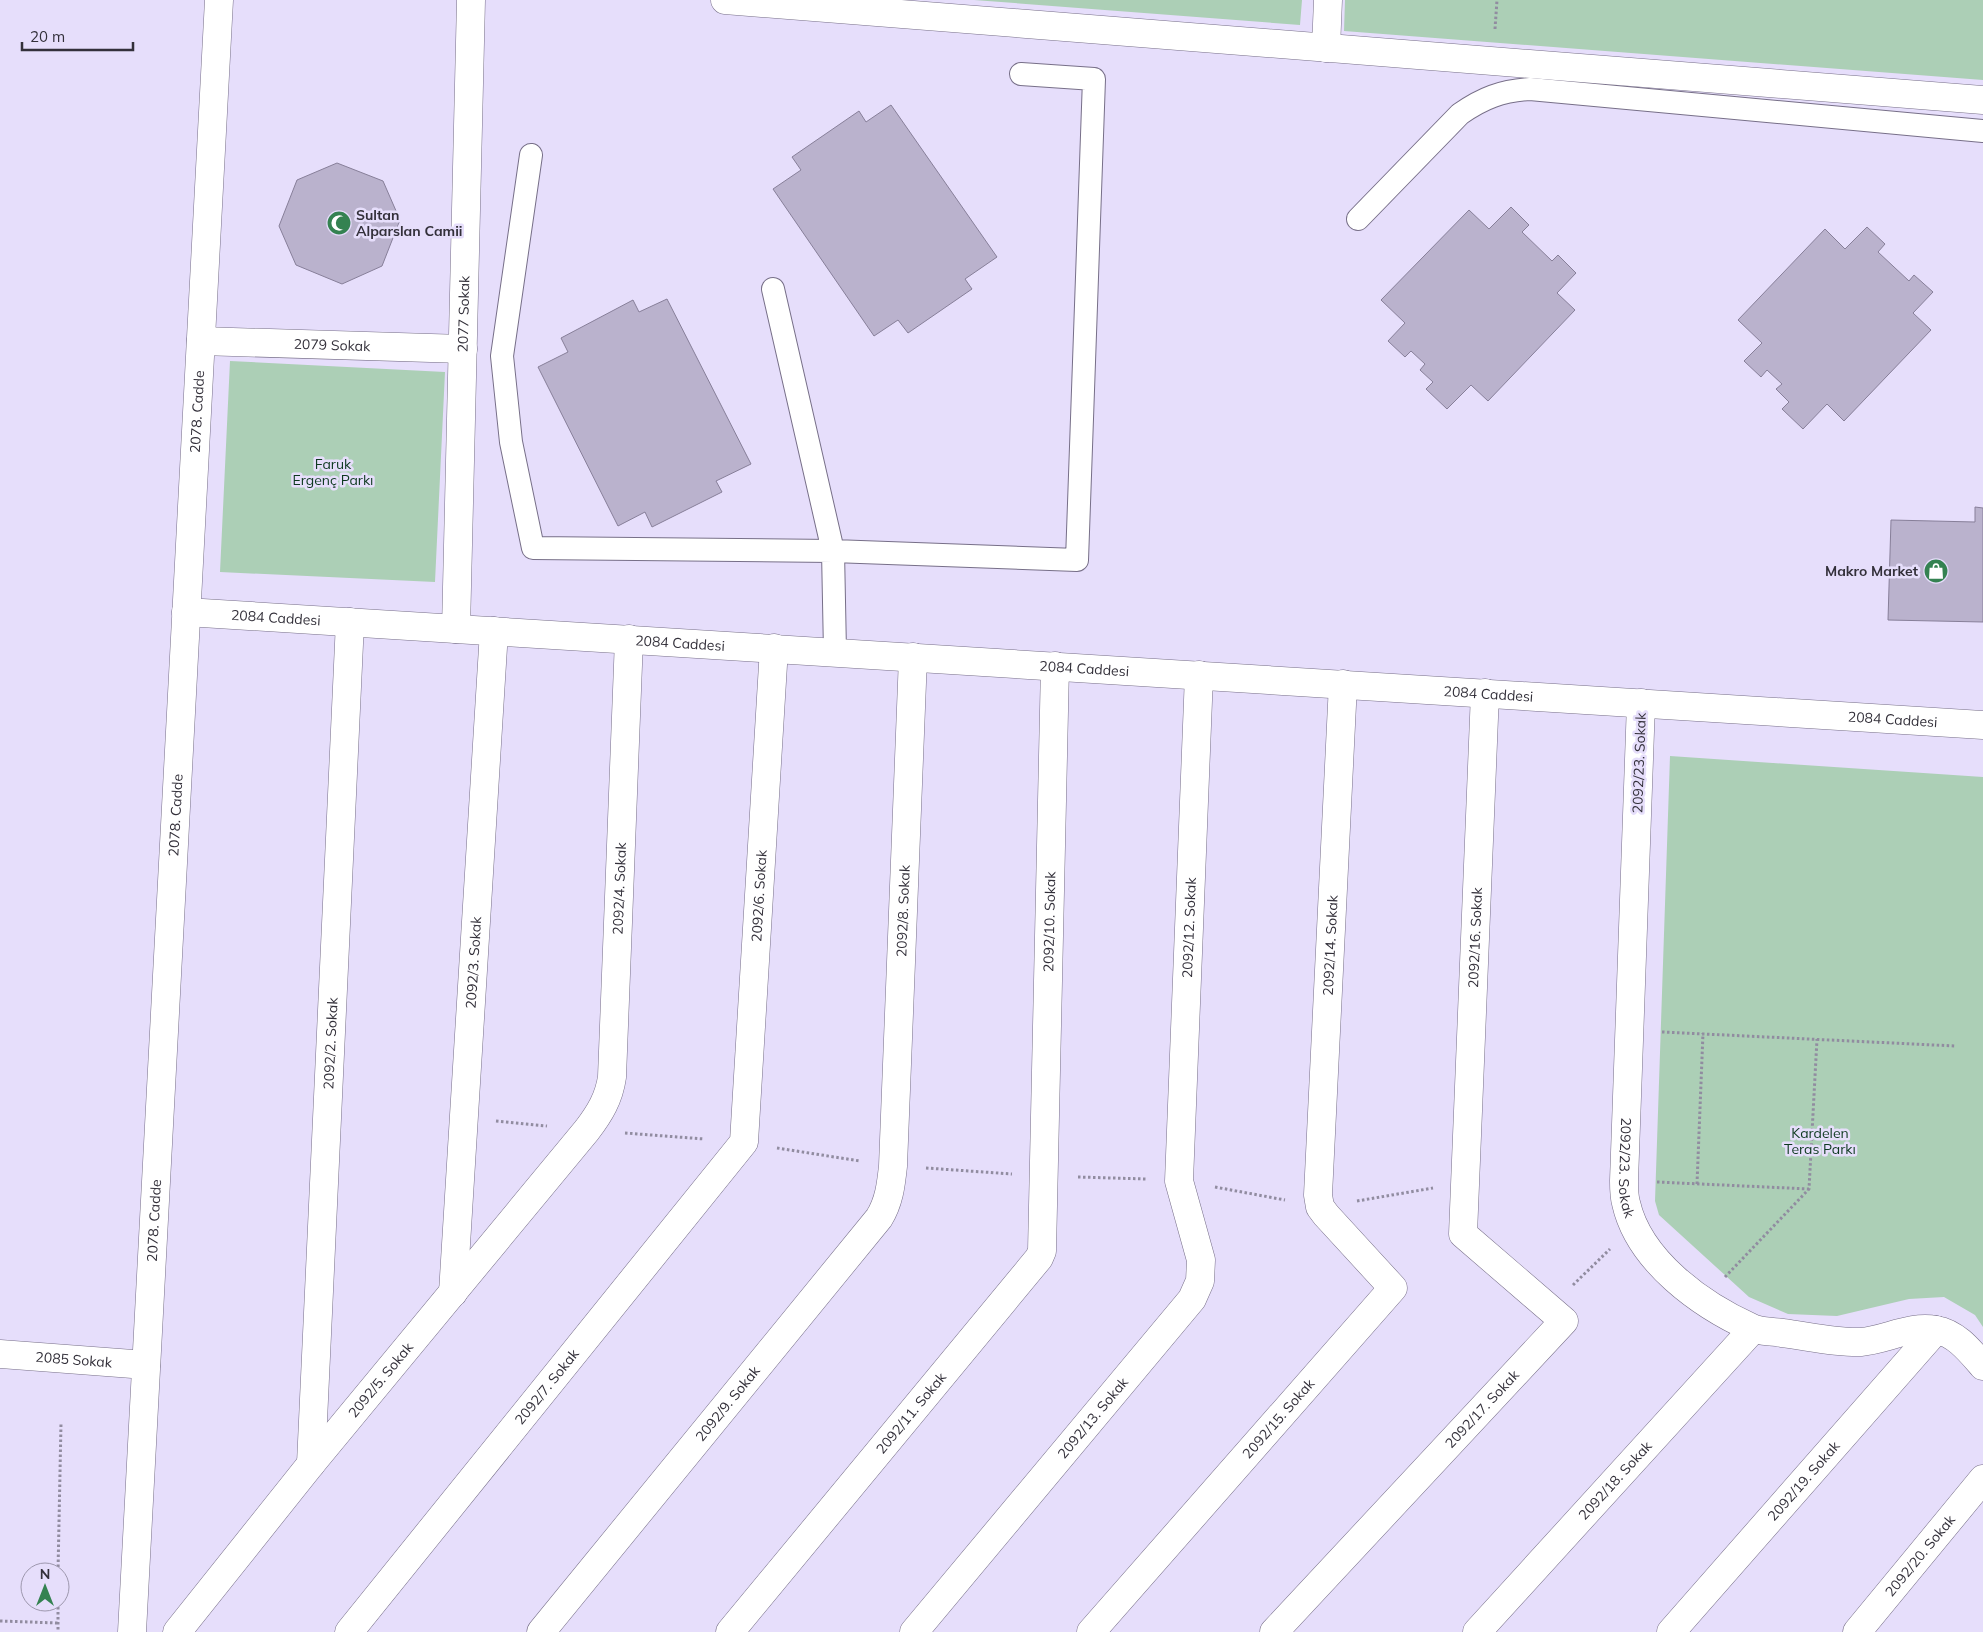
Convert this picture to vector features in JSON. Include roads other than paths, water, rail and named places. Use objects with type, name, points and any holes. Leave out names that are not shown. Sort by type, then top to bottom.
[{"type":"street","name":"2078. Cadde","points":[[132,1632],[219,0]]},
{"type":"street","name":"2077 Sokak","points":[[456,629],[471,0]]},
{"type":"street","points":[[725,0],[1983,100]]},
{"type":"street","points":[[1326,48],[1328,0]]},
{"type":"street","name":"2079 Sokak","points":[[201,341],[463,349]]},
{"type":"street","name":"2084 Caddesi","points":[[186,612],[1983,724]]},
{"type":"street","name":"2092/2. Sokak","points":[[311,1464],[350,622]]},
{"type":"street","name":"2092/3. Sokak","points":[[453,1293],[494,631]]},
{"type":"street","name":"2092/4. Sokak","points":[[587,1130],[605,1104],[610,1092],[612,1077],[630,639]]},
{"type":"street","name":"2092/6. Sokak","points":[[744,1142],[774,648]]},
{"type":"street","name":"2092/8. Sokak","points":[[893,1166],[913,657]]},
{"type":"street","name":"2092/10. Sokak","points":[[1044,1176],[1056,666]]},
{"type":"street","name":"2092/12. Sokak","points":[[1179,1180],[1199,675]]},
{"type":"street","name":"2092/14. Sokak","points":[[1320,1206],[1318,1195],[1343,684]]},
{"type":"street","name":"2092/16. Sokak","points":[[1465,1183],[1485,693]]},
{"type":"street","name":"2092/23. Sokak","points":[[1641,703],[1624,1180],[1626,1203],[1634,1226],[1645,1246],[1662,1267],[1702,1300],[1754,1329],[1860,1342],[1880,1339],[1912,1330],[1936,1330],[1948,1334],[1961,1342],[1983,1366]]},
{"type":"street","name":"2092/5. Sokak","points":[[177,1632],[311,1464],[587,1130]]},
{"type":"street","name":"2092/7. Sokak","points":[[349,1632],[744,1142]]},
{"type":"street","name":"2092/9. Sokak","points":[[542,1632],[879,1218],[890,1192],[893,1166]]},
{"type":"street","name":"2092/11. Sokak","points":[[730,1632],[1039,1258],[1044,1242],[1044,1176]]},
{"type":"street","name":"2092/13. Sokak","points":[[914,1632],[1192,1299],[1200,1281],[1200,1260],[1179,1180]]},
{"type":"street","name":"2092/17. Sokak","points":[[1274,1632],[1564,1322],[1463,1234],[1465,1183]]},
{"type":"street","name":"2092/15. Sokak","points":[[1091,1632],[1393,1288],[1326,1215],[1320,1206]]},
{"type":"street","name":"2092/18. Sokak","points":[[1477,1632],[1754,1329]]},
{"type":"street","name":"2092/19. Sokak","points":[[1670,1632],[1936,1330]]},
{"type":"street","name":"2085 Sokak","points":[[0,1354],[146,1365]]},
{"type":"street","name":"2092/20. Sokak","points":[[1857,1632],[1983,1479]]},
{"type":"lane","points":[[531,155],[502,356],[511,442],[533,548],[833,551],[1077,560],[1094,79],[1021,74]]},
{"type":"lane","points":[[1358,219],[1460,114],[1478,101],[1499,93],[1514,90],[1530,89],[1983,131]]},
{"type":"lane","points":[[773,289],[833,551],[835,652]]},
{"type":"place","name":"Sultan Alparslan Camii","points":[[339,223]]},
{"type":"place","name":"Makro Market","points":[[1936,571]]},
{"type":"park label","name":"Faruk Ergenç Parkı","points":[[333,472]]},
{"type":"park label","name":"Kardelen Teras Parkı","points":[[1820,1142]]}]
